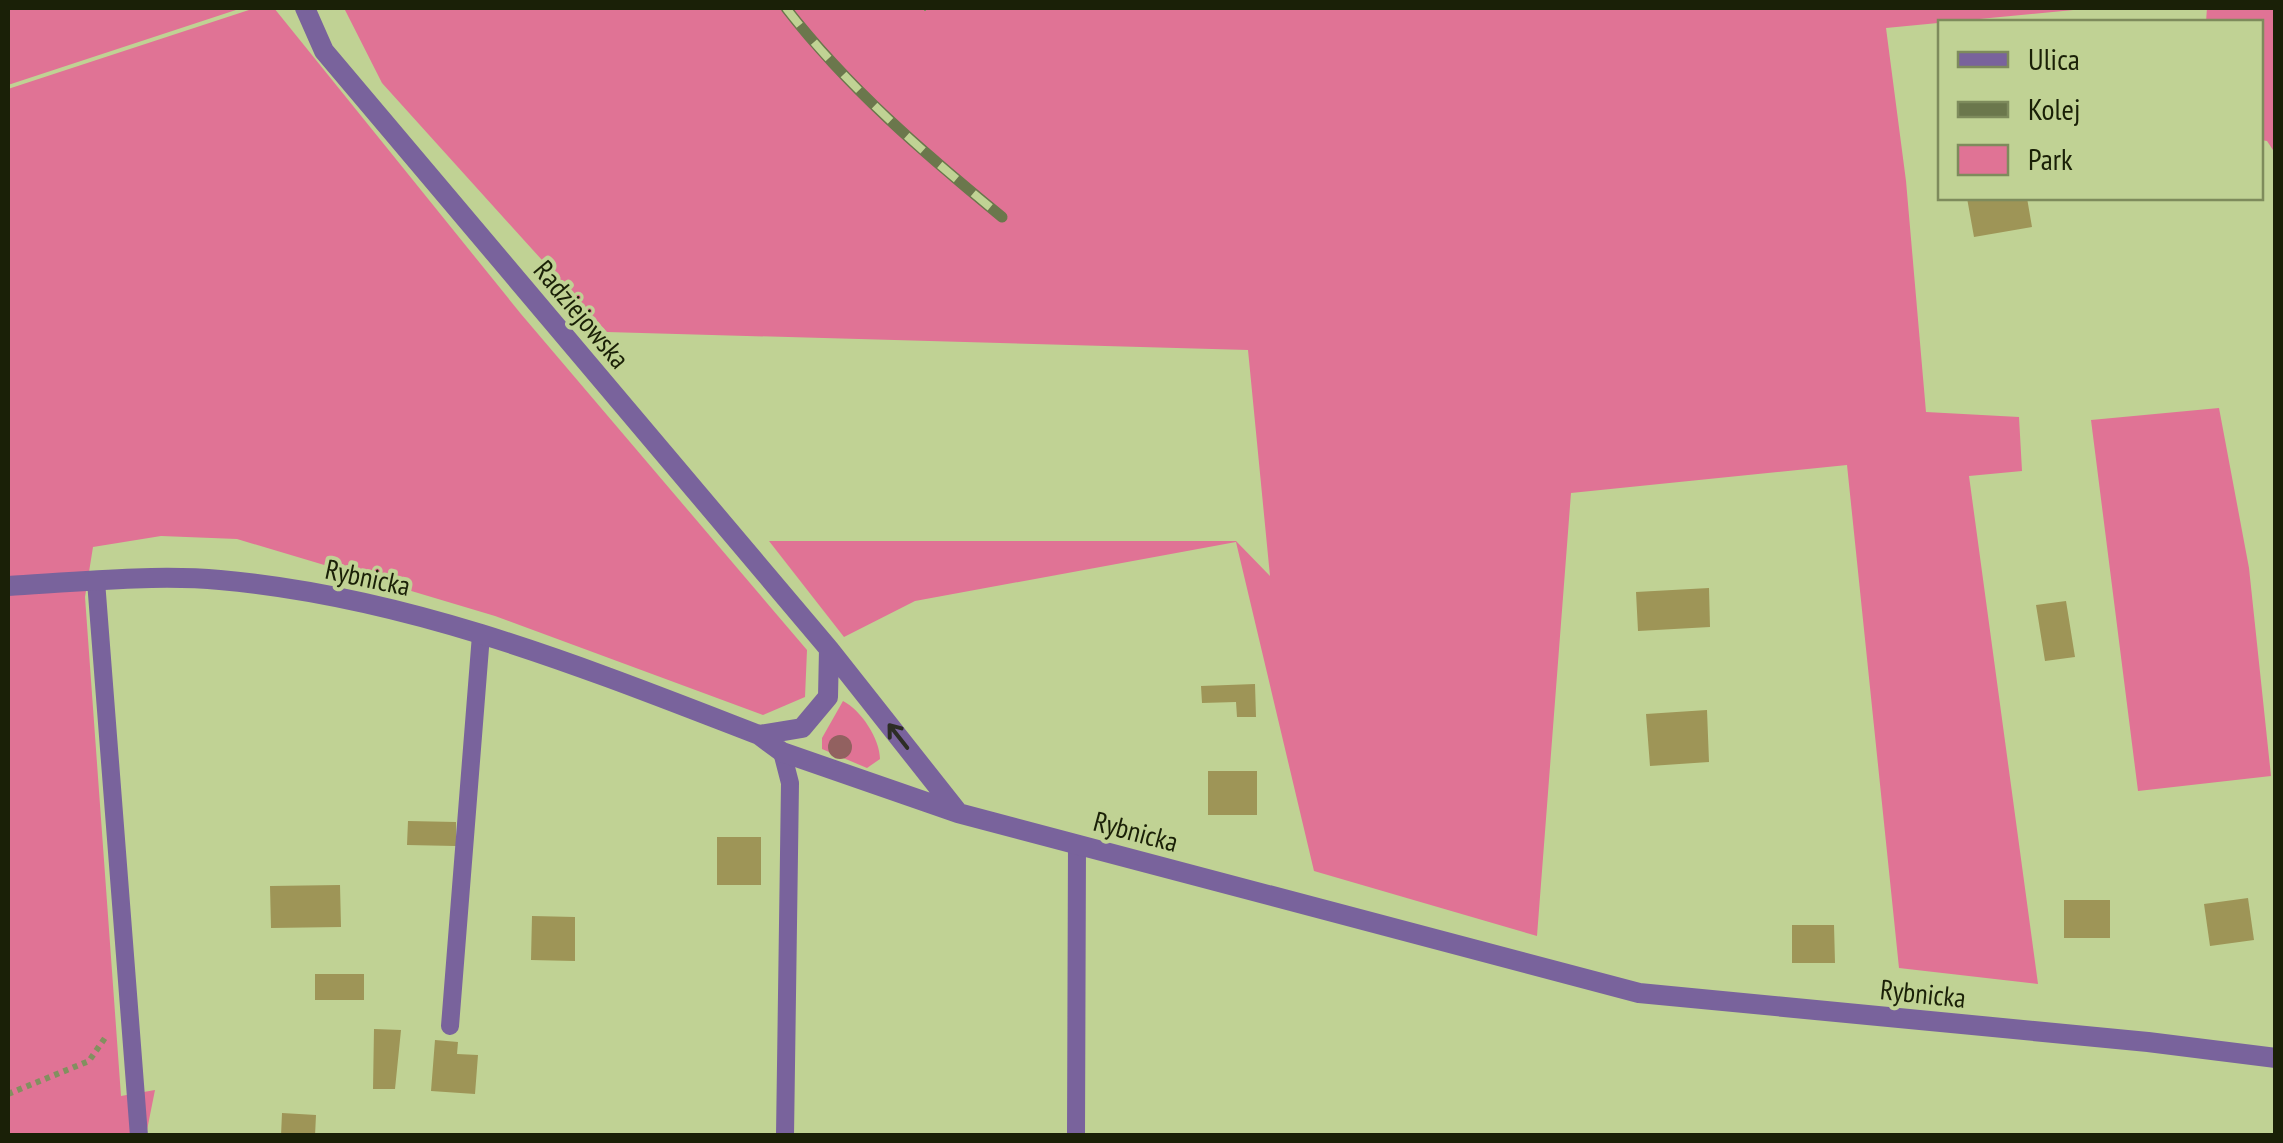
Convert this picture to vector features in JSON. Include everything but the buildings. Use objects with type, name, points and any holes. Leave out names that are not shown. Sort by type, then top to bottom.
[{"type":"street","name":"Radziejowska","points":[[305,8],[324,51],[829,648],[958,813]]},
{"type":"street","name":"Rybnicka","points":[[8,586],[218,579],[355,599],[548,653],[759,736],[782,752],[958,813],[1639,992],[2276,1058]]},
{"type":"street","points":[[759,736],[802,728],[828,697],[829,648]]},
{"type":"lane","points":[[96,581],[139,1136]]},
{"type":"lane","points":[[450,1026],[481,634]]},
{"type":"lane","points":[[782,752],[790,782],[785,1136]]},
{"type":"lane","points":[[1076,1136],[1077,844]]},
{"type":"path","points":[[8,1094],[89,1061],[129,1003]]},
{"type":"green space","points":[[8,8],[242,8],[8,85]]},
{"type":"green space","points":[[255,8],[274,8],[521,314],[807,650],[805,697],[763,715],[495,616],[237,539],[161,536],[93,547],[85,597],[121,1096],[155,1090],[146,1135],[8,1135],[8,89]]},
{"type":"green space","points":[[344,8],[2094,8],[1886,28],[1906,181],[1926,412],[2019,417],[2022,471],[1969,476],[2038,984],[1899,968],[1847,465],[1571,493],[1537,936],[1314,871],[1236,542],[915,601],[844,637],[769,541],[1236,541],[1270,576],[1248,350],[607,332],[382,83]]},
{"type":"green space","points":[[2207,8],[2275,8],[2275,153],[2263,140],[2263,20],[2206,20]]},
{"type":"green space","points":[[2219,408],[2249,568],[2271,776],[2138,791],[2091,420]]},
{"type":"green space","points":[[843,701],[863,718],[877,743],[880,759],[867,768],[822,749],[822,738]]},
{"type":"railway","points":[[786,8],[861,92],[1002,217]]}]
